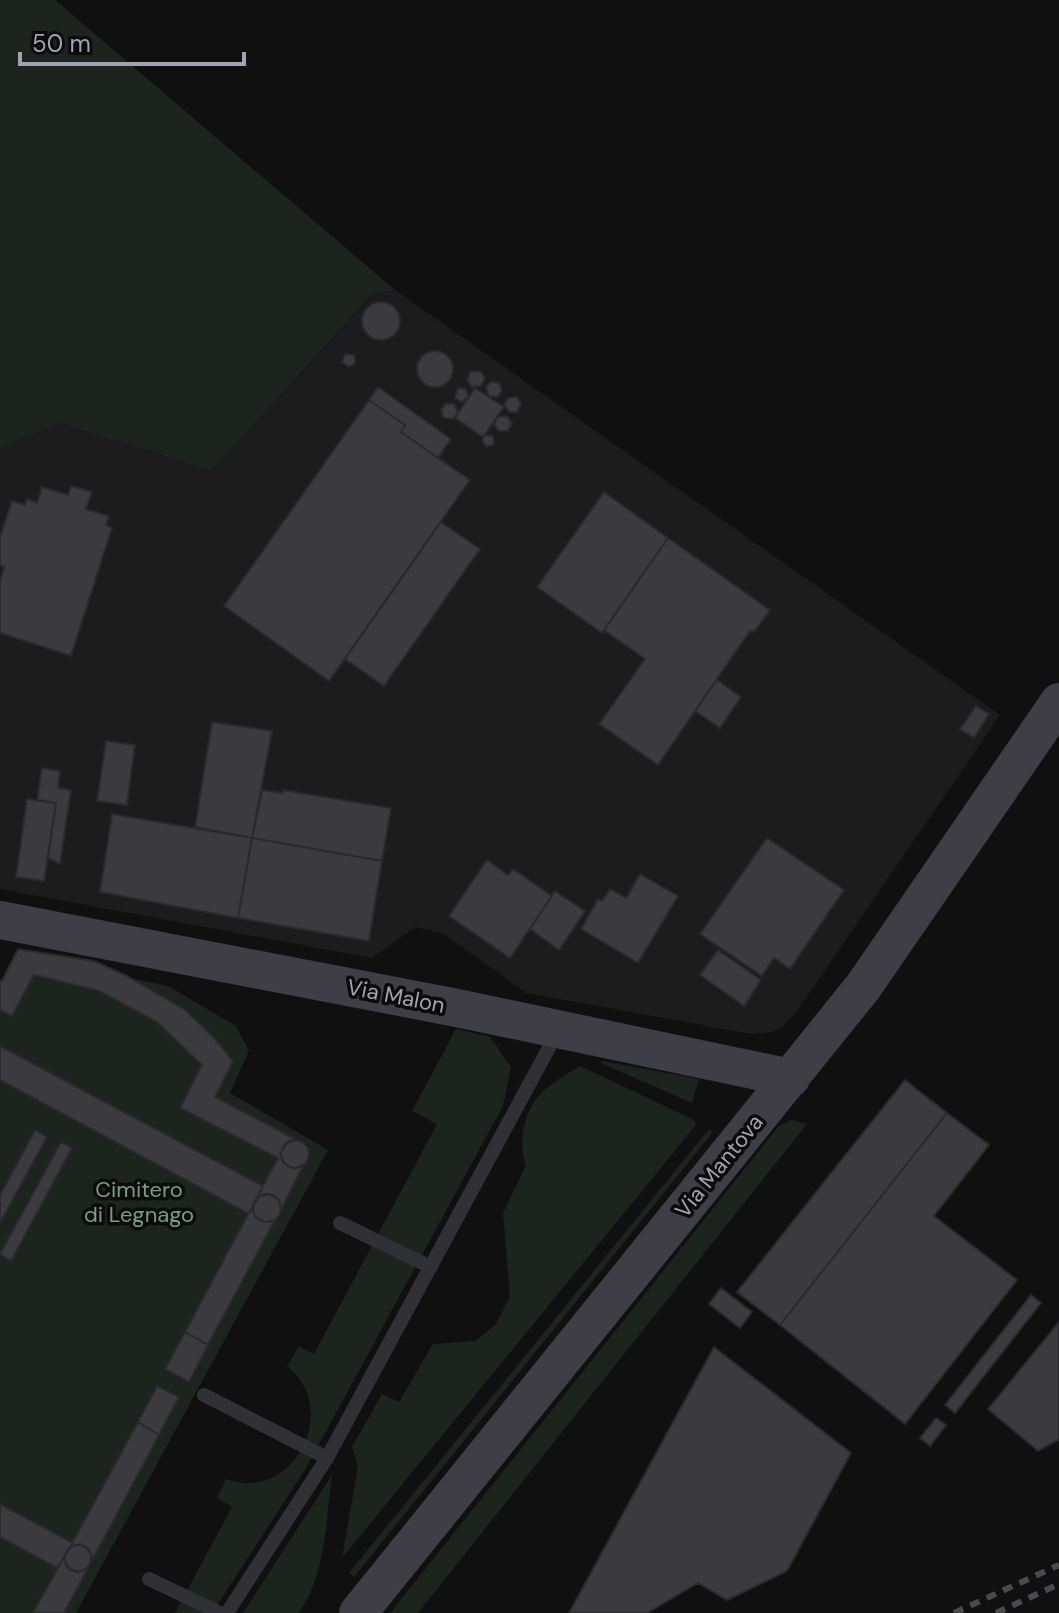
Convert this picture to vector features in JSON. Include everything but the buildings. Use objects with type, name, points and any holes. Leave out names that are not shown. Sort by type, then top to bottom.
[{"type":"street","name":"Via Mantova","points":[[358,1613],[863,987],[1059,702]]},
{"type":"street","name":"Via Malon","points":[[0,920],[457,1008],[791,1078]]},
{"type":"lane","points":[[227,1613],[327,1458],[558,1031]]},
{"type":"lane","points":[[340,1223],[431,1267]]},
{"type":"lane","points":[[204,1395],[327,1458]]},
{"type":"lane","points":[[149,1579],[220,1613]]},
{"type":"shaded area","points":[[395,290],[1000,715],[795,1014],[781,1028],[751,1034],[527,993],[442,933],[415,927],[372,958],[0,889],[0,449],[58,423],[211,471],[373,295]]},
{"type":"green space","points":[[0,0],[55,0],[395,290],[372,295],[211,471],[59,423],[0,449]]},
{"type":"green space","name":"Cimitero di Legnago","points":[[25,953],[91,975],[130,978],[168,986],[236,1026],[249,1051],[230,1093],[328,1150],[76,1613],[0,1613],[0,985]]},
{"type":"green space","points":[[456,1029],[490,1037],[511,1067],[503,1106],[306,1468],[212,1613],[175,1613],[232,1507],[217,1498],[226,1479],[250,1483],[271,1478],[289,1466],[302,1449],[309,1428],[310,1406],[303,1385],[287,1366],[299,1347],[314,1354],[437,1124],[412,1111]]},
{"type":"green space","points":[[601,1063],[699,1079],[692,1103]]},
{"type":"green space","points":[[580,1066],[694,1120],[696,1125],[342,1558],[358,1466],[352,1447],[382,1394],[399,1402],[433,1344],[476,1341],[496,1324],[510,1297],[503,1213],[526,1165],[522,1142],[527,1116],[544,1091]]},
{"type":"green space","points":[[792,1120],[807,1124],[418,1613],[390,1613],[779,1126]]},
{"type":"green space","points":[[709,1129],[713,1132],[354,1577],[349,1573]]},
{"type":"green space","points":[[332,1475],[319,1565],[307,1599],[298,1613],[243,1613]]},
{"type":"railway","points":[[954,1613],[1059,1565]]},
{"type":"railway","points":[[996,1613],[1059,1584]]}]
